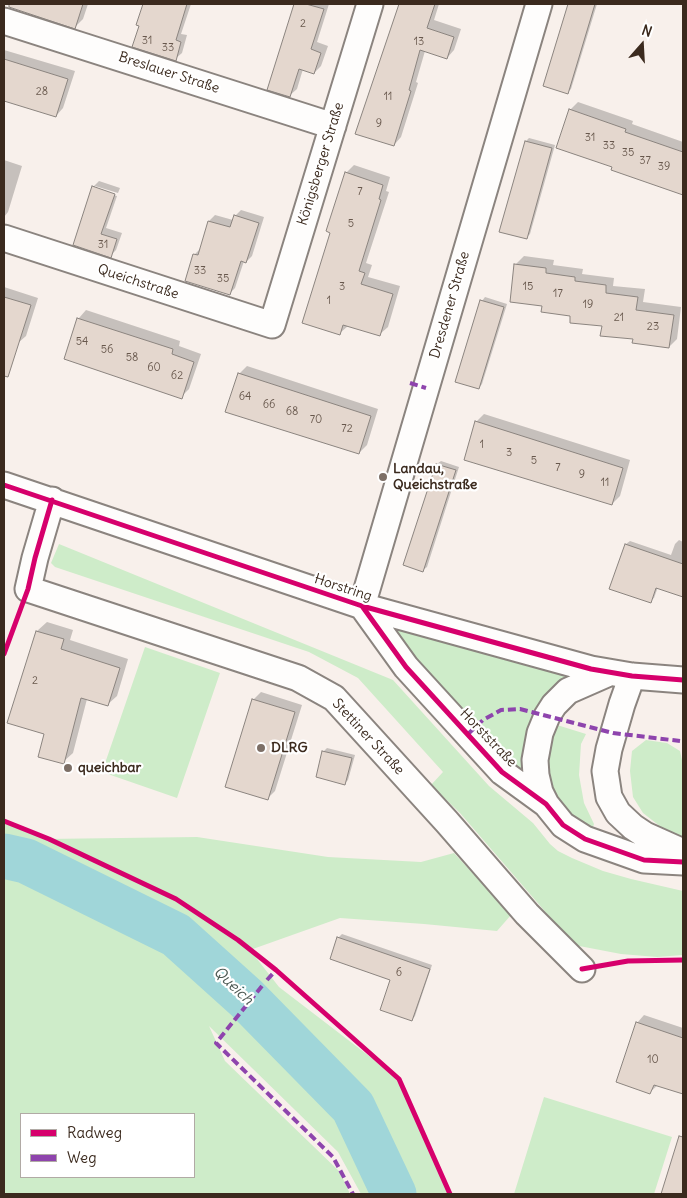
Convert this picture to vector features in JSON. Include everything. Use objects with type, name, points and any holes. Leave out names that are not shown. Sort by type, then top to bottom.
[{"type":"street","name":"Königsberger Straße","points":[[272,325],[370,4]]},
{"type":"street","name":"Dresdener Straße","points":[[362,606],[539,4]]},
{"type":"street","name":"Breslauer Straße","points":[[4,21],[333,126]]},
{"type":"street","name":"Queichstraße","points":[[4,238],[272,325]]},
{"type":"street","name":"Horstring","points":[[4,485],[362,606],[555,660],[621,674],[683,680]]},
{"type":"street","name":"Stettiner Straße","points":[[52,500],[28,589],[298,678],[334,698],[447,822],[527,914],[582,969]]},
{"type":"street","name":"Horststraße","points":[[362,606],[406,666],[502,772],[546,804]]},
{"type":"street","name":"Horststraße","points":[[621,674],[568,691],[554,705],[540,733],[536,760],[537,784],[546,804],[563,825],[585,839],[644,860],[683,862]]},
{"type":"street","points":[[621,674],[622,704],[609,749],[605,771],[609,797],[618,813],[633,827],[645,835],[683,852]]},
{"type":"green space","points":[[59,544],[393,680],[489,786],[533,823],[558,851],[603,871],[683,891],[683,955],[657,957],[621,954],[574,945],[460,813],[431,785],[443,772],[358,678],[309,652],[55,567],[51,563]]},
{"type":"green space","points":[[362,606],[591,669],[547,716],[546,804]]},
{"type":"green space","points":[[145,647],[220,673],[177,798],[102,772]]},
{"type":"green space","points":[[557,725],[586,734],[581,744],[579,775],[584,803],[594,824],[592,830],[583,829],[552,794],[545,759],[549,741]]},
{"type":"green space","points":[[646,740],[667,743],[680,751],[683,765],[683,837],[670,834],[643,813],[633,797],[630,771],[632,751]]},
{"type":"green space","points":[[4,823],[45,839],[197,837],[328,857],[421,862],[454,853],[511,915],[497,931],[340,918],[250,950],[279,987],[399,1079],[450,1194],[361,1194],[338,1152],[209,1026],[225,1061],[340,1172],[350,1194],[4,1194]]},
{"type":"green space","points":[[544,1097],[672,1137],[654,1194],[514,1194]]},
{"type":"building","points":[[9,4],[83,4],[75,29],[9,7]]},
{"type":"building","points":[[143,4],[187,4],[176,40],[181,42],[176,61],[132,47],[139,26],[136,25]]},
{"type":"building","points":[[294,4],[306,4],[324,9],[311,49],[321,53],[314,74],[299,69],[290,97],[267,90]]},
{"type":"building","points":[[399,4],[435,4],[427,28],[454,37],[447,59],[420,50],[409,90],[411,91],[394,146],[355,134]]},
{"type":"building","points":[[568,4],[595,4],[568,94],[543,86]]},
{"type":"building","points":[[4,59],[68,79],[56,117],[4,101]]},
{"type":"building","points":[[569,109],[626,129],[625,132],[683,152],[683,195],[611,170],[612,167],[556,148]]},
{"type":"building","points":[[525,141],[552,148],[527,239],[499,232]]},
{"type":"building","points":[[345,172],[383,185],[379,199],[381,200],[359,271],[365,273],[361,284],[393,294],[380,336],[343,325],[340,335],[302,323],[330,233],[326,231]]},
{"type":"building","points":[[92,186],[115,194],[101,234],[117,239],[111,258],[73,245]]},
{"type":"building","points":[[234,215],[259,223],[246,263],[241,261],[230,295],[185,281],[193,254],[198,255],[208,221],[230,227]]},
{"type":"building","points":[[514,264],[546,268],[546,273],[575,277],[575,281],[606,285],[606,293],[638,297],[636,310],[674,315],[669,348],[632,343],[633,339],[600,336],[602,326],[570,323],[570,316],[541,312],[542,306],[510,302]]},
{"type":"building","points":[[4,297],[31,305],[8,377],[4,376]]},
{"type":"building","points":[[480,300],[504,307],[479,389],[455,382]]},
{"type":"building","points":[[77,318],[173,349],[172,354],[194,362],[182,399],[64,359]]},
{"type":"building","points":[[238,373],[371,416],[359,454],[225,412]]},
{"type":"building","points":[[475,421],[623,468],[612,505],[464,460]]},
{"type":"building","points":[[436,464],[456,470],[423,572],[403,565]]},
{"type":"building","points":[[625,544],[683,564],[683,597],[656,588],[651,603],[609,589]]},
{"type":"building","points":[[36,631],[64,639],[61,649],[120,668],[108,706],[81,698],[64,764],[38,757],[44,734],[7,723]]},
{"type":"building","points":[[252,699],[295,712],[268,800],[225,787]]},
{"type":"building","points":[[322,751],[352,758],[345,785],[316,777]]},
{"type":"building","points":[[337,937],[430,969],[412,1021],[380,1010],[390,980],[330,959]]},
{"type":"building","points":[[636,1022],[683,1038],[683,1094],[654,1085],[650,1094],[616,1082]]},
{"type":"building","points":[[679,1136],[683,1137],[683,1194],[661,1194]]},
{"type":"waterway","name":"Queich","points":[[4,856],[26,861],[176,935],[246,998],[353,1107],[394,1194]]},
{"type":"marked path","points":[[410,383],[426,388]]},
{"type":"marked path","points":[[468,734],[483,720],[501,710],[520,709],[613,733],[680,741]]},
{"type":"marked path","points":[[267,980],[276,970]]},
{"type":"marked path","points":[[262,986],[216,1043],[333,1157],[353,1194]]},
{"type":"cycle path","points":[[4,485],[362,606],[591,669],[632,676],[683,680]]},
{"type":"cycle path","points":[[4,654],[28,589],[52,500]]},
{"type":"cycle path","points":[[362,606],[406,667],[502,772],[546,804],[563,825],[585,839],[644,860],[683,862]]},
{"type":"cycle path","points":[[4,821],[49,839],[176,899],[238,940],[276,970],[399,1079],[450,1194]]},
{"type":"cycle path","points":[[582,969],[628,961],[683,960]]},
{"type":"place","name":"Landau, Queichstraße","points":[[383,477]]},
{"type":"place","name":"DLRG","points":[[261,748]]},
{"type":"place","name":"queichbar","points":[[68,768]]}]
